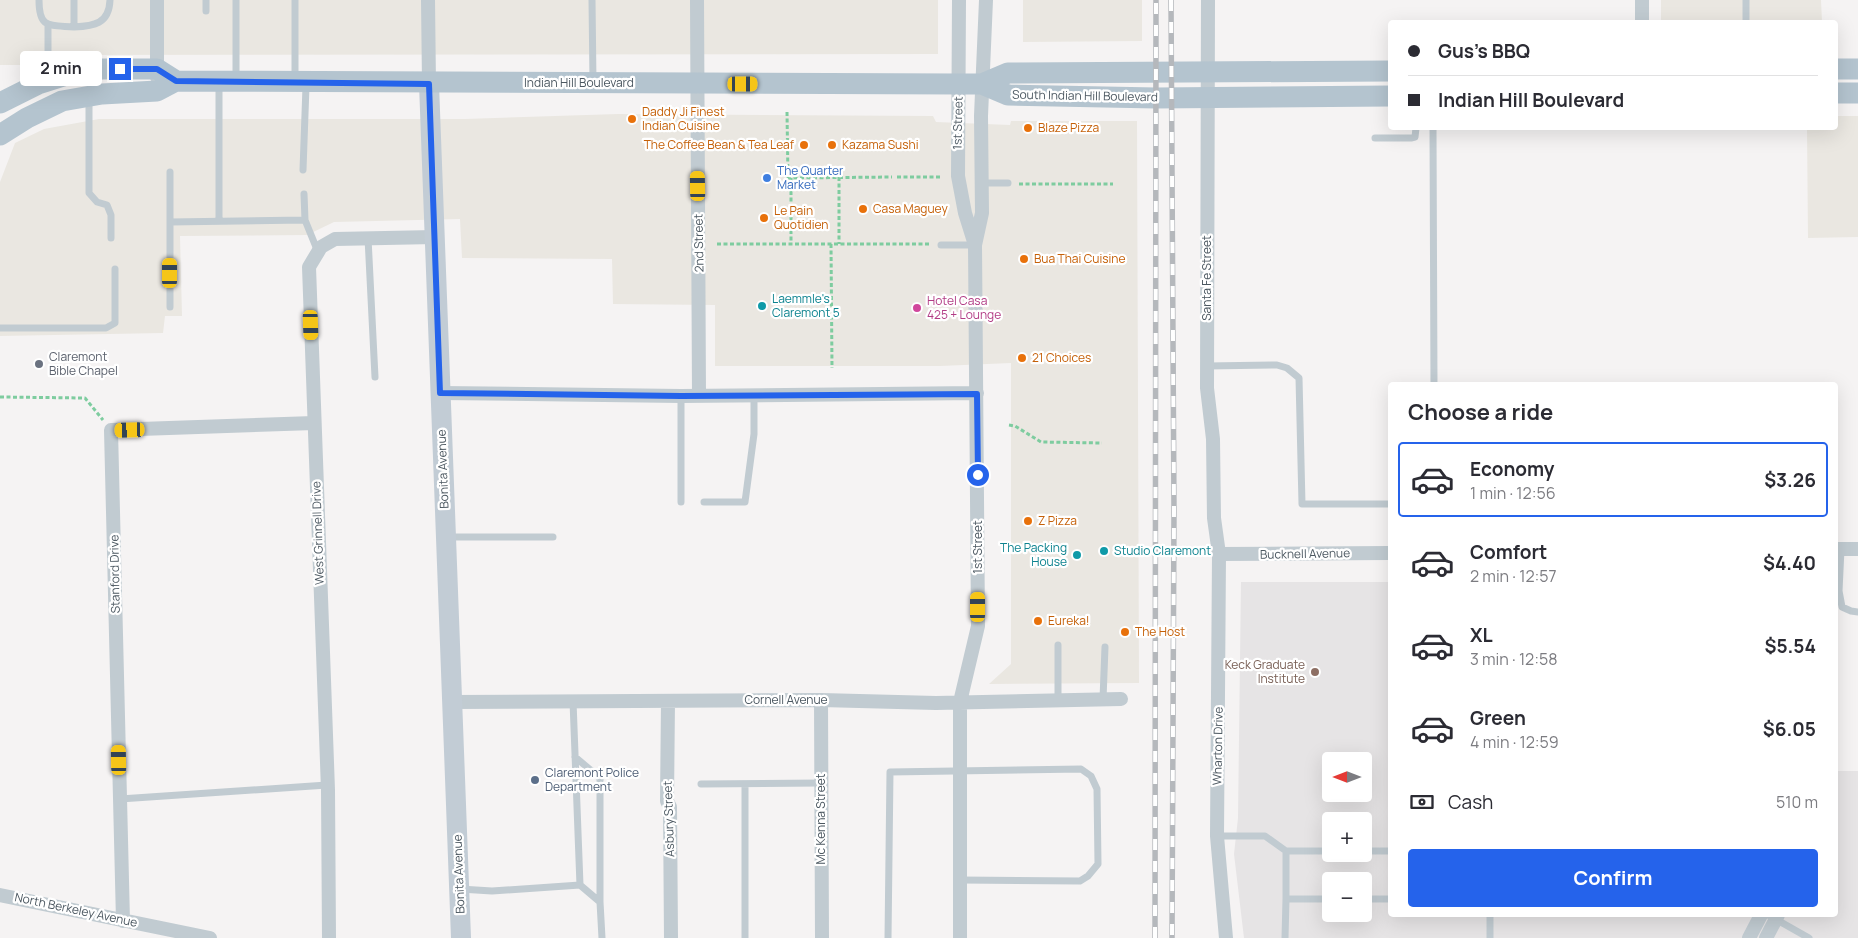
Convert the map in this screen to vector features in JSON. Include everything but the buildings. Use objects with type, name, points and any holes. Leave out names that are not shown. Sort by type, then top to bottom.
[{"type":"main road","points":[[0,103],[45,81],[76,72],[102,69],[157,69],[176,81]]},
{"type":"main road","points":[[1838,69],[1858,69]]},
{"type":"main road","name":"South Indian Hill Boulevard","points":[[982,84],[1008,73],[1388,71]]},
{"type":"main road","points":[[45,81],[48,108]]},
{"type":"main road","name":"Indian Hill Boulevard","points":[[0,135],[27,118],[62,101],[89,96],[157,91],[176,81],[429,84],[982,84]]},
{"type":"main road","name":"Bonita Avenue","points":[[429,84],[461,938]]},
{"type":"main road","name":"South Indian Hill Boulevard","points":[[982,84],[1008,96],[1388,96]]},
{"type":"main road","points":[[1838,93],[1858,93]]},
{"type":"street","points":[[157,0],[157,91]]},
{"type":"street","name":"Bonita Avenue","points":[[428,0],[429,84]]},
{"type":"street","name":"2nd Street","points":[[697,0],[699,395]]},
{"type":"street","name":"1st Street","points":[[959,0],[958,176],[965,213],[975,245]]},
{"type":"street","name":"1st Street","points":[[960,938],[960,702],[978,626],[975,245],[982,213],[982,84],[986,0]]},
{"type":"street","name":"Santa Fe Street","points":[[1208,0],[1207,388],[1213,439],[1214,518],[1220,554]]},
{"type":"street","points":[[1642,0],[1642,20]]},
{"type":"street","points":[[318,253],[321,247],[335,239],[434,237]]},
{"type":"street","name":"West Grinnell Drive","points":[[318,253],[309,267],[327,785],[329,938]]},
{"type":"street","points":[[440,393],[681,396],[977,394]]},
{"type":"street","points":[[111,430],[314,423]]},
{"type":"street","name":"Stanford Drive","points":[[111,430],[123,921]]},
{"type":"street","points":[[1838,549],[1858,549]]},
{"type":"street","name":"Bucknell Avenue","points":[[1220,554],[1388,553]]},
{"type":"street","name":"Wharton Drive","points":[[1220,554],[1217,836],[1226,938]]},
{"type":"street","name":"Cornell Avenue","points":[[452,702],[821,700],[936,703],[1120,699]]},
{"type":"street","name":"Mc Kenna Street","points":[[821,700],[822,938]]},
{"type":"street","name":"Asbury Street","points":[[668,701],[667,801],[670,807],[671,938]]},
{"type":"street","name":"North Berkeley Avenue","points":[[0,895],[210,938]]},
{"type":"street","points":[[1749,938],[1760,917]]},
{"type":"street","points":[[1766,938],[1774,917]]},
{"type":"lane","points":[[39,0],[39,14],[43,22],[48,25],[74,27],[93,26],[104,19],[110,10],[110,0]]},
{"type":"lane","points":[[74,0],[74,27]]},
{"type":"lane","points":[[206,0],[206,11]]},
{"type":"lane","points":[[219,220],[228,82],[236,0]]},
{"type":"lane","points":[[295,0],[301,82],[303,170]]},
{"type":"lane","points":[[592,0],[593,84]]},
{"type":"lane","points":[[1746,0],[1746,20]]},
{"type":"lane","points":[[45,81],[48,64],[48,25]]},
{"type":"lane","points":[[89,96],[90,193],[97,202],[107,205],[111,215],[111,238]]},
{"type":"lane","points":[[1375,138],[1411,138],[1415,136],[1416,130]]},
{"type":"lane","points":[[1432,130],[1434,382]]},
{"type":"lane","points":[[170,172],[170,307]]},
{"type":"lane","points":[[982,184],[1008,184]]},
{"type":"lane","points":[[304,194],[305,220],[318,253]]},
{"type":"lane","points":[[170,222],[305,220]]},
{"type":"lane","points":[[368,238],[374,377]]},
{"type":"lane","points":[[941,245],[975,245]]},
{"type":"lane","points":[[0,328],[106,328],[115,323],[115,269]]},
{"type":"lane","points":[[1207,366],[1277,364],[1287,368],[1299,378],[1302,504],[1388,504]]},
{"type":"lane","points":[[681,396],[681,502]]},
{"type":"lane","points":[[704,502],[745,502],[754,434],[754,396]]},
{"type":"lane","points":[[446,537],[553,537]]},
{"type":"lane","points":[[1838,549],[1839,591],[1842,607],[1851,612],[1858,612]]},
{"type":"lane","points":[[1058,645],[1058,699]]},
{"type":"lane","points":[[1103,699],[1105,647]]},
{"type":"lane","points":[[573,701],[580,885]]},
{"type":"lane","points":[[575,757],[600,778],[600,902],[602,938]]},
{"type":"lane","points":[[888,938],[890,772],[1080,769],[1092,776],[1097,789],[1098,864],[1088,876],[1080,881],[960,880]]},
{"type":"lane","points":[[701,784],[821,783]]},
{"type":"lane","points":[[745,784],[745,938]]},
{"type":"lane","points":[[120,799],[327,785]]},
{"type":"lane","points":[[1217,836],[1265,836],[1286,851],[1322,851]]},
{"type":"lane","points":[[1285,938],[1286,851]]},
{"type":"lane","points":[[1372,851],[1388,851]]},
{"type":"lane","points":[[460,889],[492,891],[580,885],[600,902]]},
{"type":"lane","points":[[1286,899],[1322,899]]},
{"type":"lane","points":[[1372,899],[1388,899]]},
{"type":"lane","points":[[1490,917],[1490,938]]},
{"type":"lane","points":[[1776,917],[1809,938]]},
{"type":"path","points":[[787,112],[788,178],[791,178],[791,244]]},
{"type":"path","points":[[839,177],[839,244]]},
{"type":"path","points":[[791,178],[892,177]]},
{"type":"path","points":[[897,177],[941,177]]},
{"type":"path","points":[[1008,184],[1113,184]]},
{"type":"path","points":[[717,244],[941,245]]},
{"type":"path","points":[[831,244],[832,368]]},
{"type":"path","points":[[0,397],[84,398],[111,430]]},
{"type":"path","points":[[1009,425],[1015,426],[1041,442],[1102,443]]},
{"type":"shaded area","points":[[0,0],[938,0],[938,54],[20,55],[20,65],[0,65]]},
{"type":"shaded area","points":[[1023,0],[1142,0],[1142,41],[1023,42]]},
{"type":"shaded area","points":[[1661,0],[1821,0],[1822,20],[1661,20]]},
{"type":"shaded area","points":[[618,114],[933,116],[936,122],[1010,125],[1011,121],[1137,121],[1139,683],[989,684],[1011,664],[1011,363],[940,366],[715,366],[715,305],[613,304],[612,259],[462,258],[460,219],[334,222],[307,235],[180,236],[182,316],[165,316],[163,333],[0,336],[0,182],[15,143],[44,129],[99,119],[465,119]]},
{"type":"shaded area","points":[[1838,116],[1858,116],[1858,237],[1808,238],[1807,130],[1838,130]]},
{"type":"shaded area","name":"Keck Graduate Institute","points":[[1241,582],[1388,582],[1388,917],[1838,917],[1838,771],[1858,771],[1858,938],[1244,938],[1234,854],[1238,818]]},
{"type":"railway","points":[[1155,938],[1156,0]]},
{"type":"railway","points":[[1171,0],[1174,510],[1172,938]]},
{"type":"place","name":"Daddy Ji Finest Indian Cuisine","points":[[632,119]]},
{"type":"place","name":"Blaze Pizza","points":[[1028,128]]},
{"type":"place","name":"The Coffee Bean & Tea Leaf","points":[[804,145]]},
{"type":"place","name":"Kazama Sushi","points":[[832,145]]},
{"type":"place","name":"The Quarter Market","points":[[767,178]]},
{"type":"place","name":"Casa Maguey","points":[[863,209]]},
{"type":"place","name":"Le Pain Quotidien","points":[[764,218]]},
{"type":"place","name":"Bua Thai Cuisine","points":[[1024,259]]},
{"type":"place","name":"Laemmle's Claremont 5","points":[[762,306]]},
{"type":"place","name":"Hotel Casa 425 + Lounge","points":[[917,308]]},
{"type":"place","name":"21 Choices","points":[[1022,358]]},
{"type":"place","name":"Claremont Bible Chapel","points":[[39,364]]},
{"type":"place","name":"Z Pizza","points":[[1028,521]]},
{"type":"place","name":"Studio Claremont","points":[[1104,551]]},
{"type":"place","name":"The Packing House","points":[[1077,555]]},
{"type":"place","name":"Eureka!","points":[[1038,621]]},
{"type":"place","name":"The Host","points":[[1125,632]]},
{"type":"place","name":"Keck Graduate Institute","points":[[1315,672]]},
{"type":"place","name":"Claremont Police Department","points":[[535,780]]},
{"type":"route","points":[[120,69],[157,69],[176,81],[429,84],[440,393],[681,396],[977,394],[978,475]]}]
